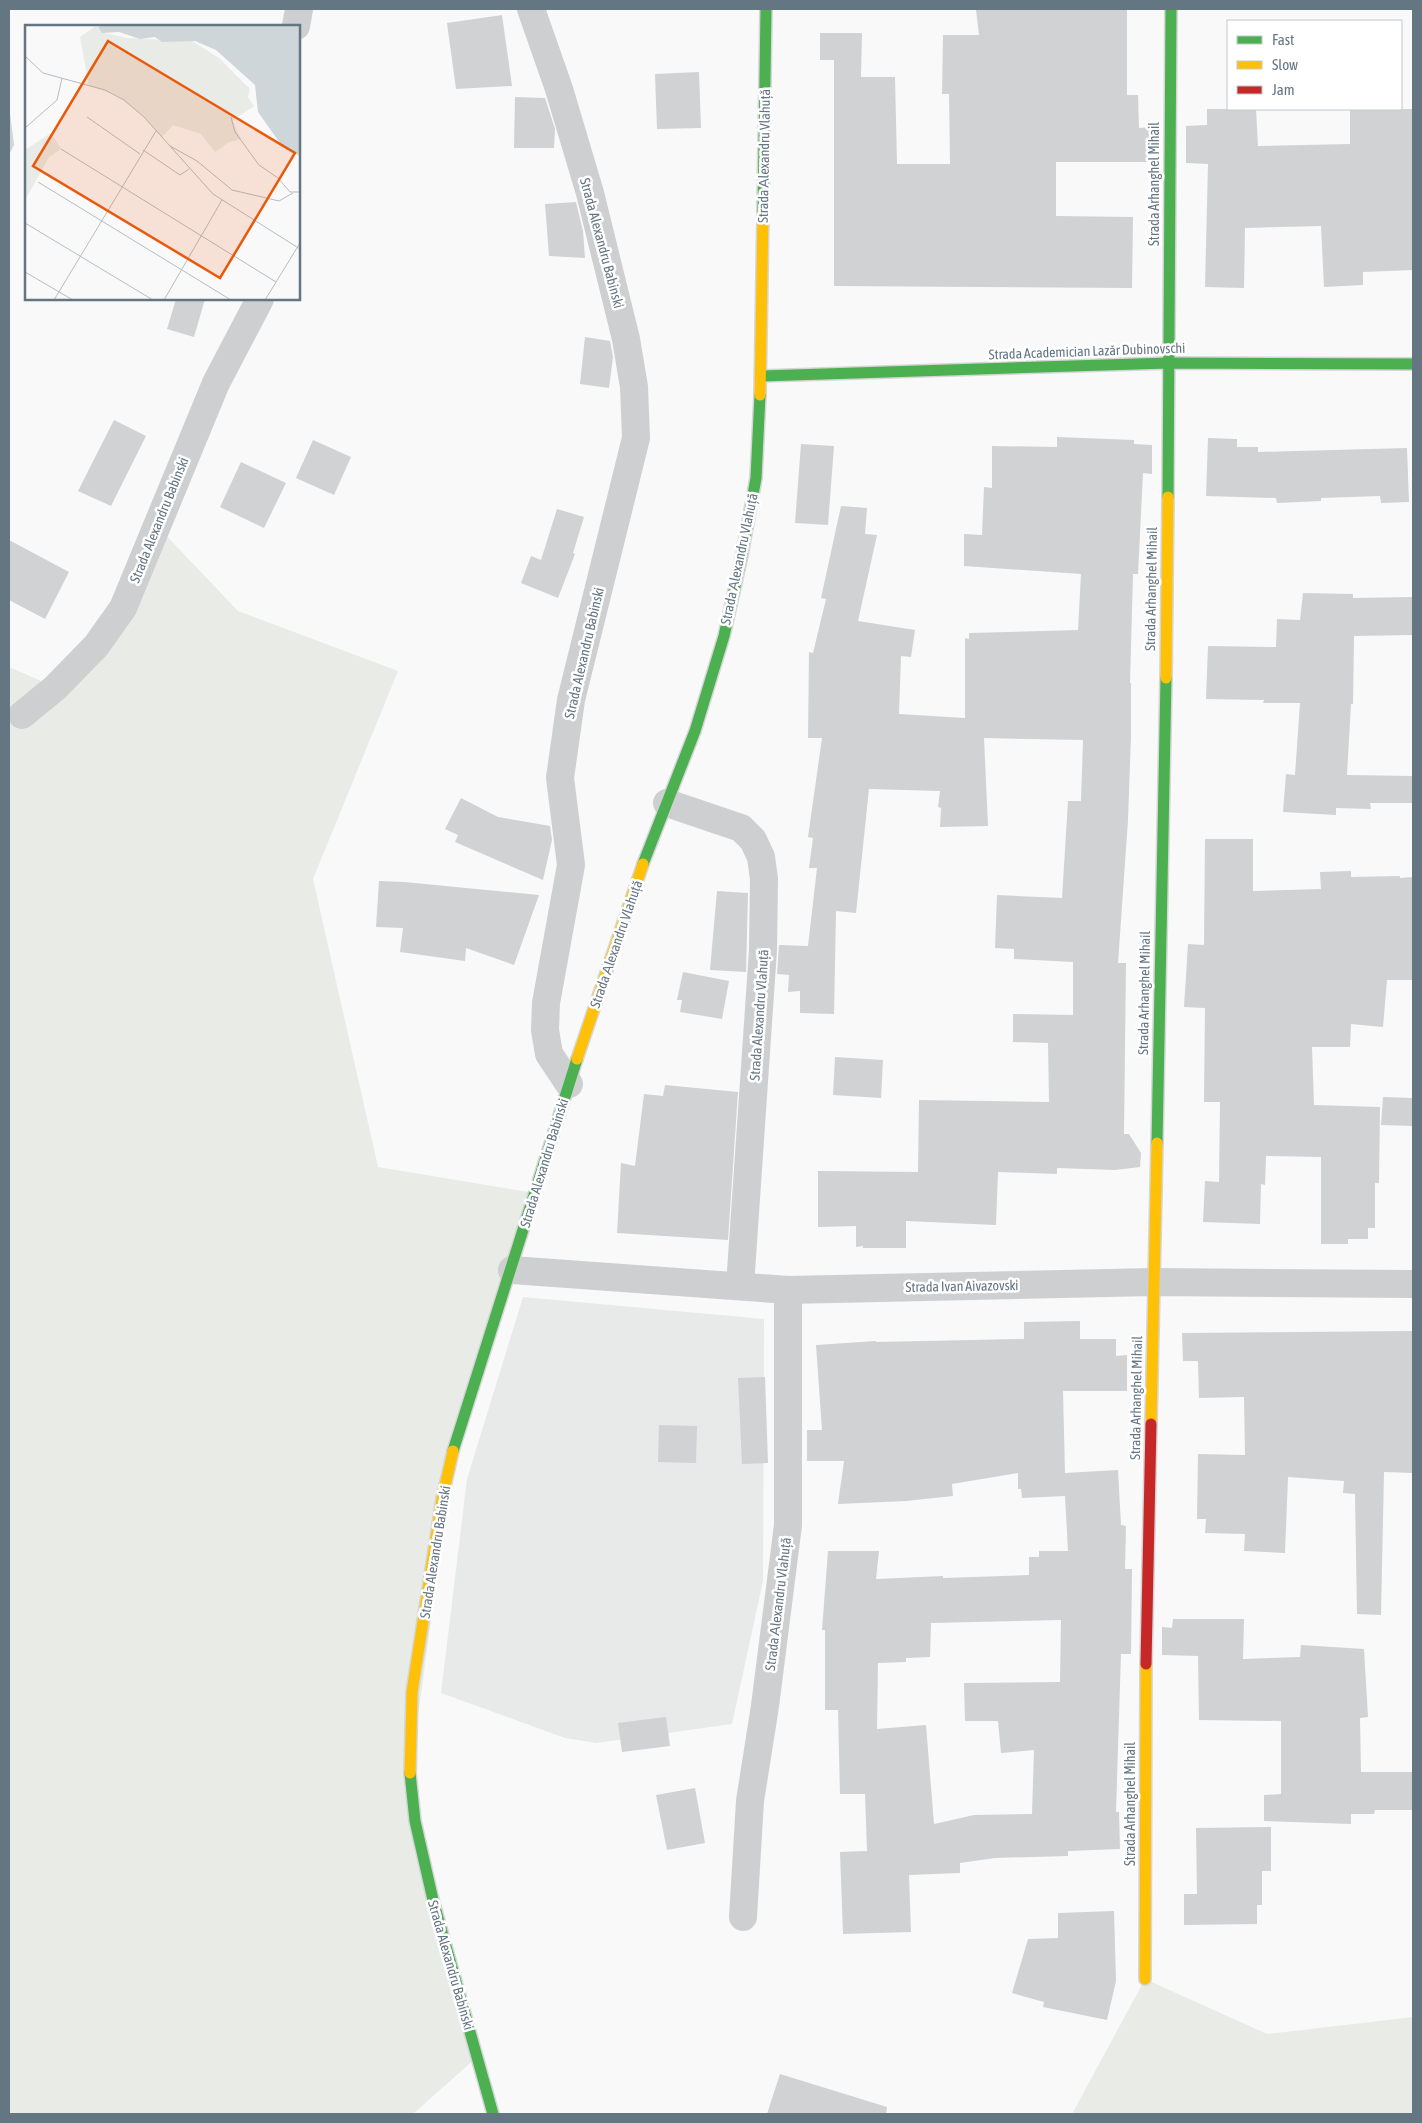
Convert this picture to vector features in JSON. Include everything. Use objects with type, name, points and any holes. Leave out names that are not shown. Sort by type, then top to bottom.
[{"type":"street","points":[[296,25],[299,9]]},
{"type":"street","name":"Strada Alexandru Babinski","points":[[492,2114],[432,1900],[417,1830],[410,1776],[412,1692],[442,1499],[465,1408],[512,1270],[569,1084],[549,1054],[545,1030],[546,1003],[571,865],[560,778],[571,700],[636,438],[634,387],[626,339],[590,193],[559,89],[531,9]]},
{"type":"street","name":"Strada Аlexandru Vlahuță","points":[[569,1084],[645,860],[696,730],[724,636],[742,555],[756,478],[761,376],[766,9]]},
{"type":"street","name":"Strada Arhanghel Mihail","points":[[1145,1979],[1145,1720],[1166,626],[1171,9]]},
{"type":"street","name":"Strada Alexandru Babinski","points":[[22,715],[55,688],[96,646],[123,608],[216,383],[259,300]]},
{"type":"street","name":"Strada Academician Lazăr Dubinovschi","points":[[761,376],[1168,363],[1413,364]]},
{"type":"street","name":"Strada Alexandru Vlahuță","points":[[667,803],[741,828],[753,840],[762,864],[764,878],[763,950],[740,1286]]},
{"type":"street","name":"Strada Ivan Aivazovski","points":[[512,1270],[788,1290],[1153,1282],[1413,1284]]},
{"type":"street","name":"Strada Аlexandru Vlahuță","points":[[743,1917],[750,1801],[765,1706],[788,1525],[788,1290]]},
{"type":"shaded area","points":[[9,105],[14,145],[9,155]]},
{"type":"shaded area","points":[[157,526],[238,611],[398,671],[313,879],[378,1167],[534,1193],[455,1444],[410,1775],[477,2057],[413,2114],[9,2114],[9,667],[55,687],[123,608]]},
{"type":"shaded area","points":[[523,1297],[764,1319],[763,1581],[732,1724],[596,1743],[565,1738],[441,1693],[467,1479]]},
{"type":"shaded area","points":[[1145,1979],[1267,2034],[1413,2017],[1413,2114],[1072,2114]]},
{"type":"building","points":[[1127,9],[1127,95],[1138,95],[1139,128],[1155,127],[1154,162],[1056,162],[1056,216],[1133,217],[1132,288],[834,286],[834,60],[820,60],[820,33],[862,33],[861,77],[895,77],[897,164],[950,164],[949,94],[942,94],[943,35],[979,35],[976,10]]},
{"type":"building","points":[[502,15],[512,86],[456,89],[447,23]]},
{"type":"building","points":[[699,72],[701,128],[657,129],[655,74]]},
{"type":"building","points":[[515,97],[545,98],[555,129],[554,148],[514,148]]},
{"type":"building","points":[[1207,109],[1256,110],[1258,146],[1350,144],[1350,110],[1413,109],[1413,270],[1363,272],[1363,285],[1324,287],[1321,226],[1245,228],[1244,288],[1205,287],[1208,164],[1186,163],[1186,126],[1207,125]]},
{"type":"building","points":[[576,202],[583,231],[585,258],[549,256],[545,204]]},
{"type":"building","points":[[176,300],[205,300],[194,337],[167,329]]},
{"type":"building","points":[[585,337],[610,341],[613,357],[609,388],[580,384]]},
{"type":"building","points":[[114,420],[146,436],[111,506],[78,491]]},
{"type":"building","points":[[1057,437],[1134,440],[1134,444],[1152,445],[1152,474],[1143,473],[1138,574],[1133,574],[1128,820],[1118,963],[1126,963],[1124,1134],[1129,1134],[1141,1153],[1140,1167],[1115,1170],[1057,1168],[1057,1174],[998,1172],[996,1225],[906,1221],[906,1248],[856,1247],[856,1226],[818,1227],[818,1171],[918,1172],[919,1100],[1049,1102],[1048,1043],[1013,1042],[1013,1014],[1073,1015],[1073,962],[1014,959],[1014,949],[995,948],[997,895],[1062,898],[1068,801],[1081,801],[1083,740],[984,738],[988,826],[940,827],[941,808],[938,807],[940,791],[869,789],[856,913],[836,911],[834,1014],[800,1013],[800,991],[788,992],[789,975],[777,974],[779,945],[808,946],[817,868],[809,868],[813,838],[808,837],[822,738],[808,738],[809,652],[813,653],[826,599],[821,598],[841,506],[867,508],[865,534],[877,535],[858,621],[915,630],[911,657],[901,656],[899,714],[965,718],[965,638],[969,639],[969,633],[1078,630],[1081,574],[964,566],[964,534],[982,535],[984,487],[992,488],[992,446],[1057,447]]},
{"type":"building","points":[[1208,438],[1237,439],[1237,447],[1258,447],[1258,452],[1407,448],[1409,502],[1381,503],[1380,496],[1321,498],[1321,501],[1277,503],[1276,498],[1206,496]]},
{"type":"building","points":[[313,440],[351,457],[334,495],[296,478]]},
{"type":"building","points":[[801,444],[834,446],[828,525],[795,523]]},
{"type":"building","points":[[241,462],[286,483],[264,528],[220,507]]},
{"type":"building","points":[[557,509],[584,517],[573,553],[575,554],[558,598],[521,583],[531,556],[541,560]]},
{"type":"building","points":[[9,540],[69,572],[45,619],[9,600]]},
{"type":"building","points":[[1303,593],[1353,594],[1353,598],[1413,597],[1413,635],[1354,636],[1353,704],[1351,704],[1347,775],[1413,776],[1413,803],[1370,803],[1371,809],[1336,808],[1336,815],[1283,812],[1286,774],[1295,775],[1300,703],[1263,703],[1264,700],[1206,699],[1208,646],[1276,647],[1277,619],[1300,620]]},
{"type":"building","points":[[461,798],[498,817],[550,826],[552,840],[543,880],[455,842],[458,835],[445,829]]},
{"type":"building","points":[[1205,839],[1253,839],[1253,891],[1321,889],[1320,872],[1351,871],[1351,877],[1413,877],[1413,980],[1387,980],[1383,1027],[1351,1024],[1350,1047],[1312,1047],[1314,1105],[1380,1107],[1379,1183],[1375,1183],[1375,1228],[1368,1228],[1368,1239],[1348,1239],[1348,1244],[1321,1244],[1321,1157],[1266,1156],[1265,1185],[1261,1184],[1260,1224],[1203,1222],[1205,1181],[1219,1182],[1220,1102],[1204,1102],[1205,1008],[1184,1007],[1188,944],[1204,945]]},
{"type":"building","points":[[379,881],[539,895],[514,965],[466,948],[465,961],[400,952],[403,928],[376,927]]},
{"type":"building","points":[[717,891],[748,893],[746,972],[710,970]]},
{"type":"building","points":[[683,972],[729,981],[722,1019],[680,1012],[682,1000],[677,1000]]},
{"type":"building","points":[[835,1057],[883,1060],[881,1098],[833,1095]]},
{"type":"building","points":[[665,1085],[738,1092],[728,1240],[617,1233],[621,1163],[635,1166],[644,1094],[663,1096]]},
{"type":"building","points":[[1383,1097],[1413,1098],[1413,1126],[1381,1125]]},
{"type":"building","points":[[1080,1321],[1080,1339],[1116,1339],[1116,1356],[1127,1355],[1127,1391],[1063,1391],[1065,1473],[1118,1470],[1121,1525],[1126,1526],[1125,1569],[1132,1569],[1131,1654],[1121,1654],[1116,1812],[1119,1812],[1120,1849],[1068,1851],[1068,1856],[995,1858],[960,1863],[960,1873],[909,1875],[911,1932],[843,1934],[840,1852],[867,1851],[865,1794],[840,1794],[838,1710],[825,1710],[825,1630],[822,1630],[828,1551],[879,1551],[876,1579],[1029,1575],[1029,1557],[1039,1557],[1039,1551],[1068,1551],[1065,1496],[1022,1498],[1021,1489],[1018,1489],[1018,1473],[952,1484],[953,1496],[906,1501],[838,1504],[844,1461],[807,1461],[807,1430],[822,1430],[816,1345],[876,1341],[1024,1339],[1024,1322]],"holes":[[[1061,1620],[1060,1682],[964,1683],[965,1721],[998,1721],[1001,1753],[1034,1750],[1032,1814],[974,1815],[934,1824],[926,1725],[877,1729],[878,1663],[906,1662],[906,1658],[930,1657],[931,1623]]]},
{"type":"building","points":[[1413,1331],[1413,1473],[1384,1472],[1381,1615],[1357,1614],[1355,1494],[1343,1493],[1344,1481],[1288,1477],[1285,1553],[1244,1551],[1245,1534],[1205,1533],[1206,1519],[1197,1519],[1198,1454],[1245,1455],[1244,1397],[1199,1398],[1198,1361],[1183,1361],[1182,1333]]},
{"type":"building","points":[[765,1377],[768,1463],[742,1464],[738,1378]]},
{"type":"building","points":[[659,1425],[697,1426],[696,1463],[658,1462]]},
{"type":"building","points":[[1173,1619],[1244,1619],[1243,1659],[1300,1657],[1301,1645],[1364,1649],[1368,1717],[1360,1718],[1361,1772],[1413,1772],[1413,1810],[1375,1810],[1374,1814],[1351,1814],[1351,1824],[1264,1821],[1264,1795],[1281,1794],[1281,1721],[1199,1720],[1198,1656],[1162,1655],[1162,1627],[1172,1628]]},
{"type":"building","points":[[666,1717],[670,1746],[622,1752],[618,1723]]},
{"type":"building","points":[[695,1788],[705,1843],[667,1850],[656,1795]]},
{"type":"building","points":[[1271,1827],[1271,1871],[1262,1871],[1262,1905],[1257,1905],[1257,1924],[1184,1925],[1184,1894],[1197,1894],[1196,1828]]},
{"type":"building","points":[[1114,1911],[1116,1981],[1107,2020],[1043,2007],[1044,2002],[1012,1993],[1028,1939],[1058,1938],[1058,1913]]},
{"type":"building","points":[[780,2074],[887,2107],[886,2114],[767,2114]]},
{"type":"traffic: fast","points":[[763,212],[766,9]]},
{"type":"traffic: fast","points":[[1168,497],[1171,9]]},
{"type":"traffic: fast","points":[[761,376],[1168,363],[1413,364]]},
{"type":"traffic: fast","points":[[643,864],[695,731],[724,636],[742,555],[756,478],[760,395]]},
{"type":"traffic: fast","points":[[1157,1143],[1166,678]]},
{"type":"traffic: fast","points":[[453,1451],[577,1059]]},
{"type":"traffic: fast","points":[[410,1773],[415,1821],[433,1900],[493,2114]]},
{"type":"traffic: slow","points":[[760,395],[763,212]]},
{"type":"traffic: slow","points":[[1166,678],[1168,497]]},
{"type":"traffic: slow","points":[[577,1059],[643,864]]},
{"type":"traffic: slow","points":[[1151,1424],[1157,1143]]},
{"type":"traffic: slow","points":[[410,1773],[412,1692],[442,1499],[453,1451]]},
{"type":"traffic: slow","points":[[1145,1979],[1146,1664]]},
{"type":"traffic: jam","points":[[1146,1664],[1151,1424]]}]
